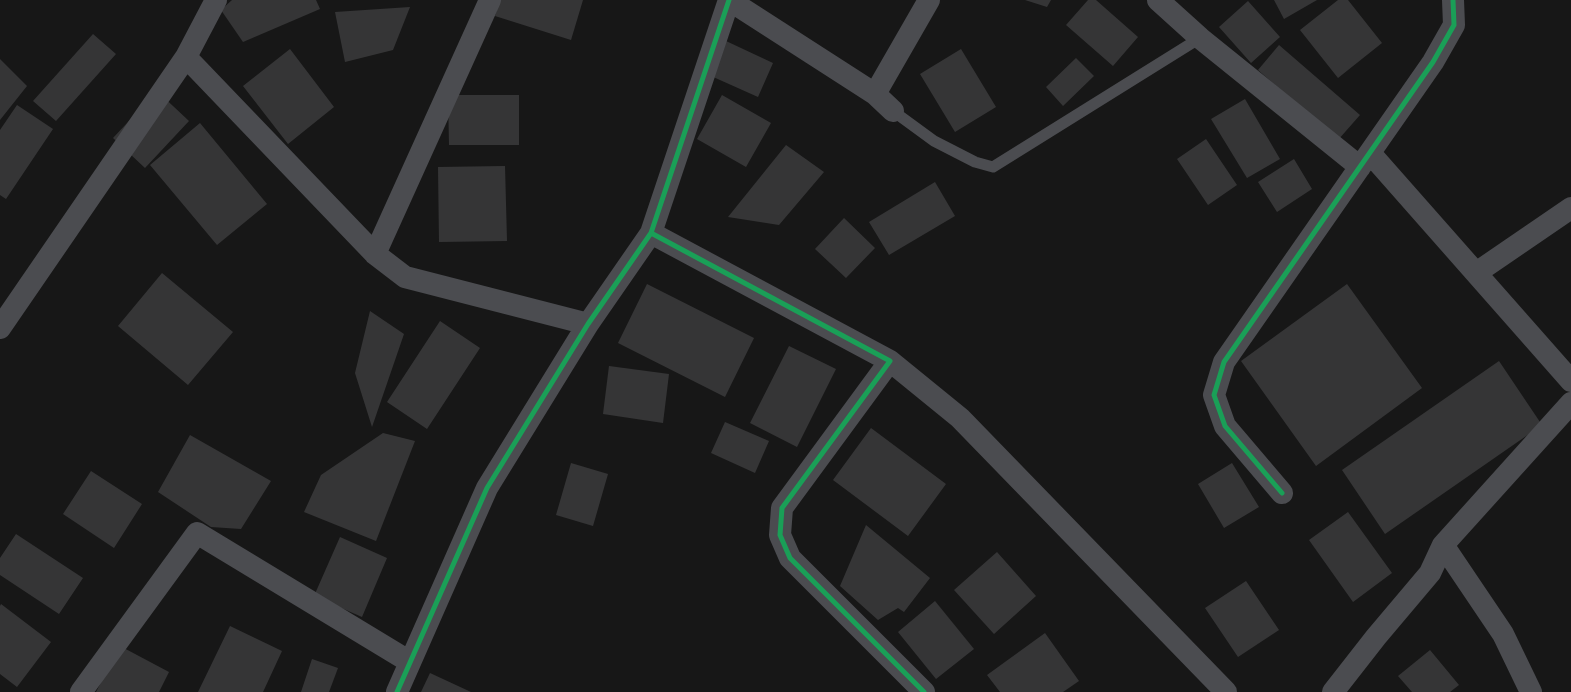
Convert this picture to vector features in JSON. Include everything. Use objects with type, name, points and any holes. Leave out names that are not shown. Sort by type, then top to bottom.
[{"type":"street","points":[[0,328],[186,57],[216,0]]},
{"type":"street","points":[[375,254],[490,0]]},
{"type":"street","points":[[397,692],[487,488],[588,324],[651,233],[729,0],[875,94],[892,111]]},
{"type":"street","points":[[875,94],[929,0]]},
{"type":"street","points":[[1158,0],[1200,38],[1365,160],[1476,273],[1571,381]]},
{"type":"street","points":[[1282,493],[1225,426],[1214,395],[1224,362],[1433,62],[1454,25],[1453,0]]},
{"type":"street","points":[[186,57],[375,254],[405,277],[588,324]]},
{"type":"street","points":[[1476,273],[1571,208]]},
{"type":"street","points":[[651,233],[890,361],[960,418],[1226,692]]},
{"type":"street","points":[[890,361],[782,508],[780,535],[790,558],[924,692]]},
{"type":"street","points":[[1333,692],[1376,637],[1430,573],[1443,545],[1571,404]]},
{"type":"street","points":[[82,692],[197,533],[410,662]]},
{"type":"street","points":[[1443,545],[1503,634],[1531,692]]},
{"type":"lane","points":[[892,111],[934,141],[975,162],[993,167],[1200,38]]},
{"type":"building","points":[[232,0],[316,0],[320,9],[243,42],[221,10]]},
{"type":"building","points":[[500,0],[583,0],[571,40],[495,16]]},
{"type":"building","points":[[1025,0],[1051,0],[1047,7]]},
{"type":"building","points":[[1088,0],[1096,0],[1138,37],[1113,66],[1066,25]]},
{"type":"building","points":[[1274,0],[1317,0],[1284,19]]},
{"type":"building","points":[[1338,0],[1348,0],[1382,43],[1338,78],[1300,30]]},
{"type":"building","points":[[1248,1],[1280,37],[1251,63],[1219,27]]},
{"type":"building","points":[[410,7],[393,50],[345,62],[335,12]]},
{"type":"building","points":[[93,34],[116,54],[56,121],[33,101]]},
{"type":"building","points":[[726,41],[773,63],[758,97],[711,76]]},
{"type":"building","points":[[1279,45],[1360,115],[1338,140],[1258,70]]},
{"type":"building","points":[[290,49],[334,107],[288,144],[243,86]]},
{"type":"building","points":[[961,49],[996,107],[955,132],[920,74]]},
{"type":"building","points":[[1076,58],[1094,76],[1063,106],[1046,87]]},
{"type":"building","points":[[0,59],[27,86],[0,120]]},
{"type":"building","points":[[157,91],[189,121],[145,168],[113,138]]},
{"type":"building","points":[[448,95],[519,95],[519,145],[449,145]]},
{"type":"building","points":[[722,95],[771,123],[746,167],[697,139]]},
{"type":"building","points":[[1245,99],[1280,159],[1247,178],[1211,119]]},
{"type":"building","points":[[17,105],[53,129],[6,199],[0,195],[0,130]]},
{"type":"building","points":[[200,123],[267,204],[217,245],[150,165]]},
{"type":"building","points":[[1206,139],[1237,185],[1208,205],[1177,159]]},
{"type":"building","points":[[786,145],[824,172],[779,225],[728,217]]},
{"type":"building","points":[[1294,159],[1312,189],[1277,212],[1258,182]]},
{"type":"building","points":[[505,166],[507,241],[439,242],[438,167]]},
{"type":"building","points":[[935,182],[955,216],[889,255],[869,222]]},
{"type":"building","points":[[844,218],[875,248],[846,278],[815,249]]},
{"type":"building","points":[[162,273],[233,332],[188,385],[118,326]]},
{"type":"building","points":[[647,284],[754,338],[725,397],[618,343]]},
{"type":"building","points":[[1347,284],[1422,388],[1316,466],[1241,361]]},
{"type":"building","points":[[370,311],[404,334],[372,427],[355,373]]},
{"type":"building","points":[[440,321],[480,348],[427,429],[387,402]]},
{"type":"building","points":[[789,346],[836,369],[797,447],[750,423]]},
{"type":"building","points":[[1499,361],[1542,425],[1385,534],[1342,470]]},
{"type":"building","points":[[609,366],[669,374],[663,423],[603,414]]},
{"type":"building","points":[[725,422],[769,441],[755,473],[711,453]]},
{"type":"building","points":[[871,428],[946,484],[908,536],[833,480]]},
{"type":"building","points":[[383,433],[415,441],[376,541],[304,512],[321,475]]},
{"type":"building","points":[[190,435],[271,481],[241,529],[211,527],[158,492]]},
{"type":"building","points":[[571,463],[608,474],[593,526],[556,515]]},
{"type":"building","points":[[1232,463],[1259,507],[1224,528],[1198,484]]},
{"type":"building","points":[[91,471],[142,504],[114,548],[63,514]]},
{"type":"building","points":[[1348,512],[1392,573],[1353,602],[1309,540]]},
{"type":"building","points":[[866,525],[930,578],[904,612],[898,608],[878,620],[840,586]]},
{"type":"building","points":[[16,534],[83,578],[59,614],[0,575],[0,558]]},
{"type":"building","points":[[340,537],[387,558],[362,617],[314,596]]},
{"type":"building","points":[[997,552],[1036,596],[994,634],[954,590]]},
{"type":"building","points":[[1246,581],[1279,630],[1238,657],[1205,608]]},
{"type":"building","points":[[935,601],[974,649],[936,679],[898,632]]},
{"type":"building","points":[[1,604],[51,642],[17,687],[0,674]]},
{"type":"building","points":[[230,626],[282,651],[263,692],[198,692]]},
{"type":"building","points":[[1045,633],[1079,681],[1063,692],[1000,692],[987,675]]},
{"type":"building","points":[[120,646],[169,672],[159,692],[96,692]]},
{"type":"building","points":[[1430,650],[1459,685],[1450,692],[1412,692],[1398,676]]},
{"type":"building","points":[[312,659],[338,668],[329,692],[301,692]]},
{"type":"building","points":[[430,673],[471,692],[421,692]]},
{"type":"cycle path","points":[[397,692],[487,488],[588,324],[651,233],[729,0]]},
{"type":"cycle path","points":[[1282,493],[1225,426],[1214,395],[1224,362],[1433,62],[1454,25],[1453,0]]},
{"type":"cycle path","points":[[651,233],[890,361],[782,508],[780,535],[790,558],[924,692]]}]
